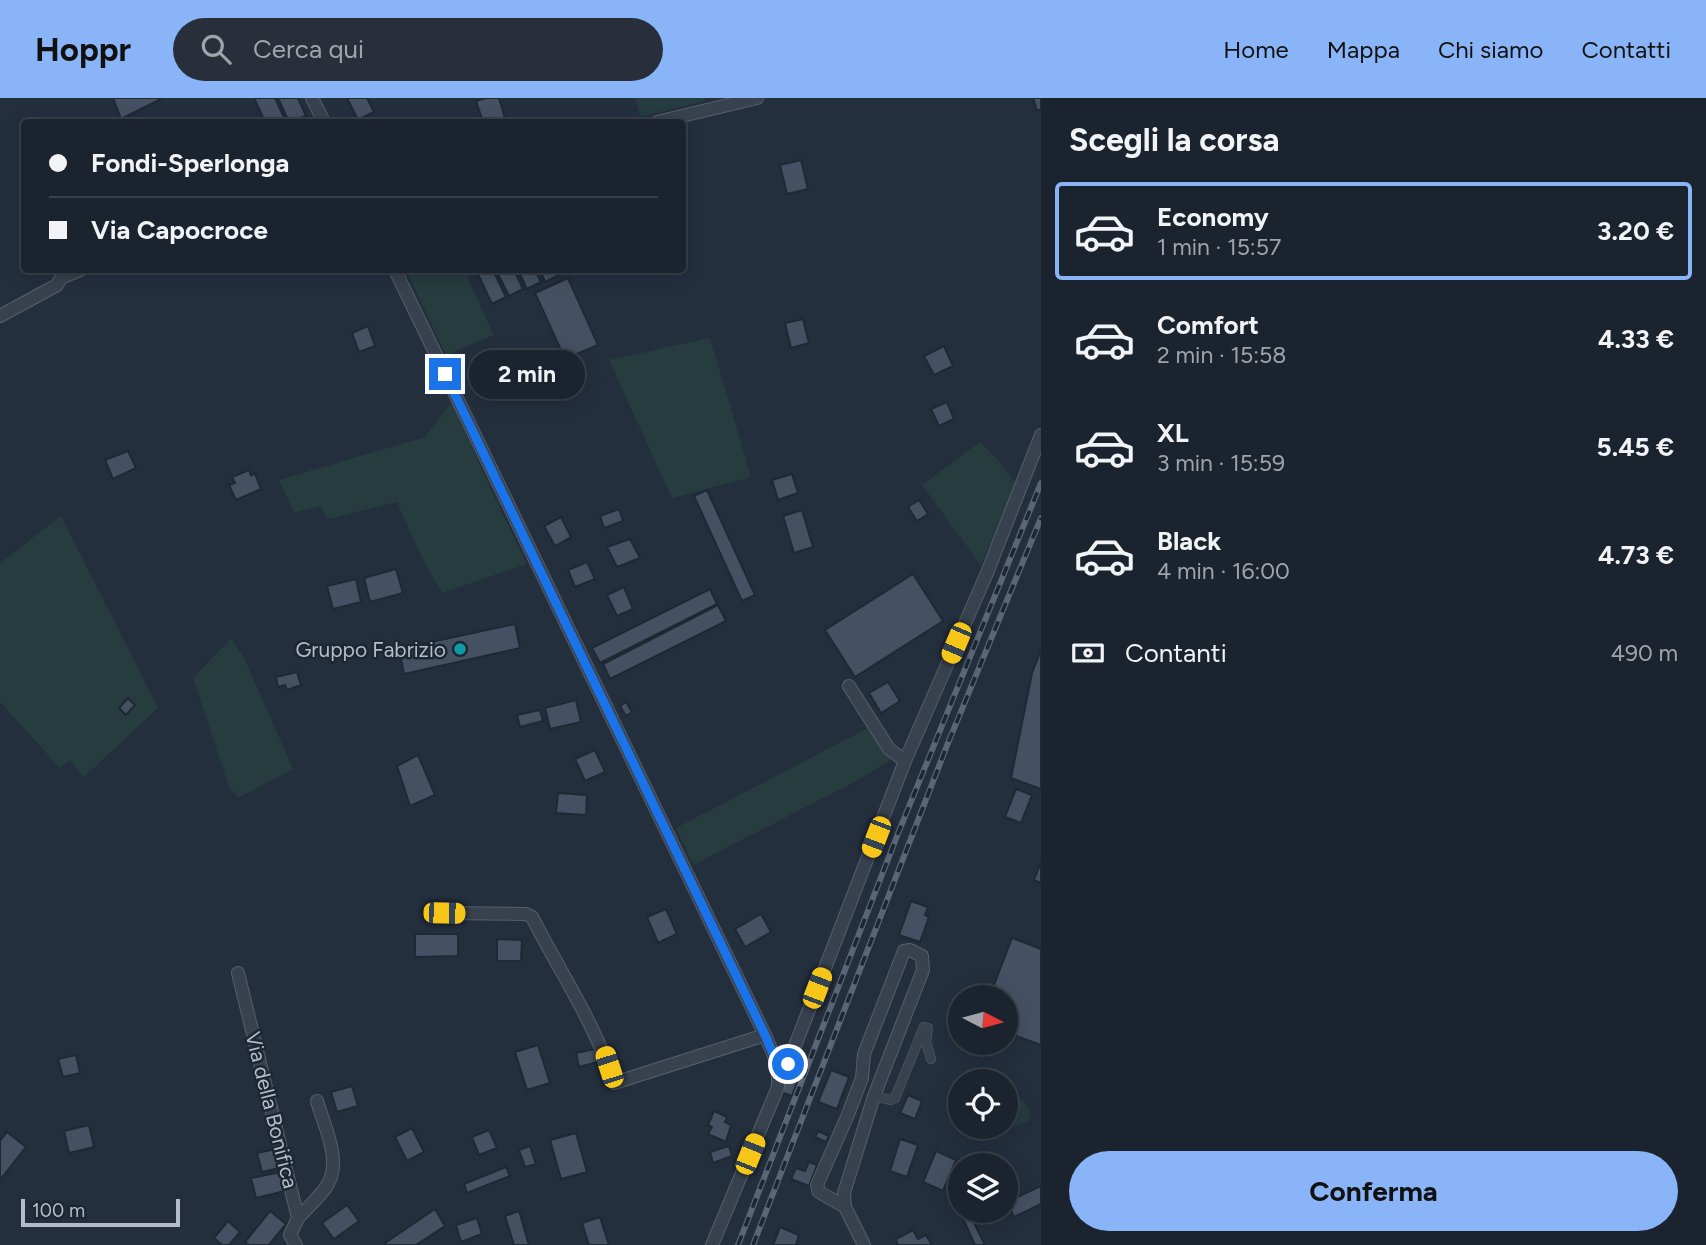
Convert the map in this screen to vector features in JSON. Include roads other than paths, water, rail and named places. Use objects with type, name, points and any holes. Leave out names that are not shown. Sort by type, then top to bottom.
[{"type":"street","points":[[312,98],[322,119]]},
{"type":"street","points":[[670,119],[757,98]]},
{"type":"street","points":[[0,316],[57,285],[61,278],[73,273]]},
{"type":"street","points":[[396,273],[778,1065],[778,1087],[712,1245]]},
{"type":"street","points":[[778,1065],[788,1064],[905,761],[987,573],[1041,435]]},
{"type":"street","points":[[849,686],[890,749],[905,761]]},
{"type":"street","points":[[444,913],[526,914],[532,917],[604,1051],[614,1083],[765,1035]]},
{"type":"street","points":[[845,1207],[819,1192],[817,1185],[863,1074],[864,1054],[904,951],[910,950],[922,956],[923,970],[874,1096],[844,1193],[845,1207],[864,1245]]},
{"type":"street","name":"Via della Bonifica","points":[[238,973],[298,1218],[290,1236],[296,1245]]},
{"type":"street","points":[[874,1096],[891,1100],[895,1098],[924,1027],[928,1028],[926,1042],[932,1059]]},
{"type":"street","points":[[863,1074],[881,1080]]},
{"type":"street","points":[[298,1218],[327,1185],[333,1172],[334,1160],[317,1101]]},
{"type":"street","points":[[843,1126],[861,1134]]},
{"type":"railway","points":[[738,1245],[899,831],[1041,483]]},
{"type":"railway","points":[[753,1245],[948,743],[1041,518]]},
{"type":"place","name":"Gruppo Fabrizio","points":[[460,649]]}]
